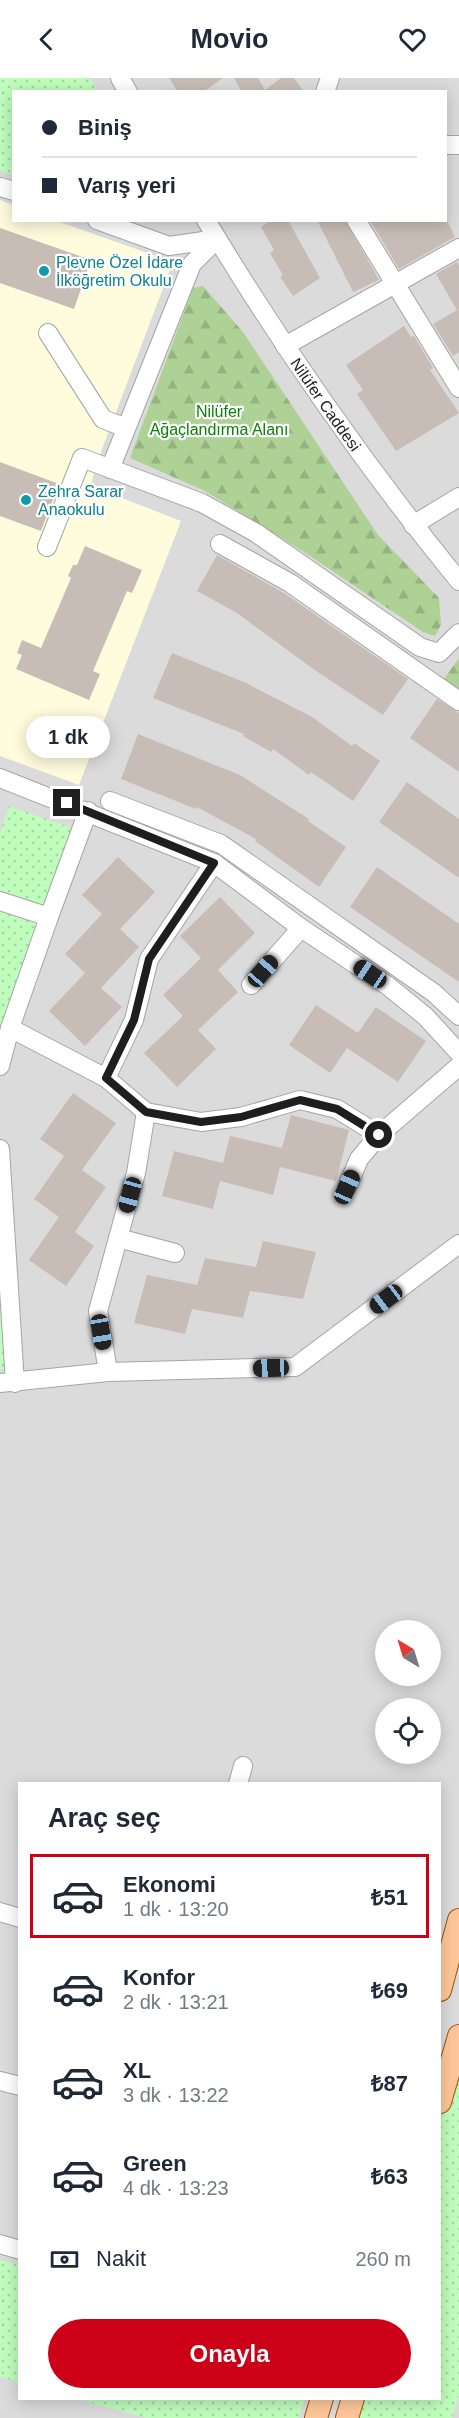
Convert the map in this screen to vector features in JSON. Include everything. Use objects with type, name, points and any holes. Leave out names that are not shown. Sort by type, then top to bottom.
[{"type":"main road","points":[[441,1986],[459,1920]]},
{"type":"main road","points":[[441,2099],[458,2042]]},
{"type":"main road","points":[[316,2418],[321,2400]]},
{"type":"main road","points":[[347,2418],[352,2400]]},
{"type":"street","points":[[103,222],[169,246],[217,239]]},
{"type":"street","name":"Nilüfer Caddesi","points":[[207,222],[285,346],[356,450],[459,581]]},
{"type":"street","points":[[357,222],[457,379]]},
{"type":"street","points":[[110,469],[192,264],[217,239]]},
{"type":"street","points":[[285,346],[459,248]]},
{"type":"street","points":[[48,333],[103,419],[126,428]]},
{"type":"street","points":[[46,547],[82,458],[202,503],[256,533],[420,647],[439,653],[459,633]]},
{"type":"street","points":[[413,525],[459,497]]},
{"type":"street","points":[[220,544],[290,583],[459,701]]},
{"type":"street","points":[[1,780],[88,811],[214,863],[301,928],[388,986],[425,1016],[459,1053]]},
{"type":"street","points":[[111,801],[221,844],[434,993],[459,1016]]},
{"type":"street","points":[[0,1066],[10,1028],[88,811]]},
{"type":"street","points":[[106,1078],[134,1020],[149,959],[214,863]]},
{"type":"street","points":[[0,901],[49,917]]},
{"type":"street","points":[[251,985],[301,928]]},
{"type":"street","points":[[10,1028],[106,1078],[146,1112],[201,1122],[241,1117],[300,1100],[337,1109],[379,1135]]},
{"type":"street","points":[[347,1187],[359,1159],[379,1135],[459,1066]]},
{"type":"street","points":[[108,1372],[98,1311],[136,1173],[146,1112]]},
{"type":"street","points":[[0,1149],[8,1383],[108,1372],[295,1367],[459,1244]]},
{"type":"street","points":[[118,1238],[175,1253]]},
{"type":"street","points":[[239,1782],[243,1766]]},
{"type":"street","points":[[0,1912],[18,1917]]},
{"type":"street","points":[[0,2081],[18,2086]]},
{"type":"street","points":[[0,2244],[18,2249]]},
{"type":"shaded area","points":[[0,78],[459,78],[459,2418],[0,2418]]},
{"type":"shaded area","points":[[0,200],[12,205],[12,222],[60,222],[173,262],[96,465],[91,486],[181,521],[79,785],[0,756]]},
{"type":"green space","points":[[0,78],[90,78],[97,90],[12,90],[12,175],[0,170]]},
{"type":"green space","name":"Nilüfer Ağaçlandırma Alanı","points":[[203,286],[243,332],[378,535],[439,598],[441,625],[435,636],[423,632],[307,554],[205,491],[130,458],[193,288]]},
{"type":"green space","points":[[459,658],[459,689],[444,679]]},
{"type":"green space","points":[[9,806],[75,829],[46,909],[0,892],[0,833]]},
{"type":"green space","points":[[0,909],[40,923],[0,1038]]},
{"type":"green space","points":[[0,1308],[5,1369],[0,1369]]},
{"type":"green space","points":[[459,2045],[459,2395],[452,2418],[348,2418],[354,2400],[441,2400],[441,2101]]},
{"type":"green space","points":[[0,2260],[18,2265],[18,2382],[0,2377]]},
{"type":"green space","points":[[81,2400],[304,2400],[299,2418],[147,2418]]},
{"type":"building","points":[[169,78],[223,78],[206,90],[177,90]]},
{"type":"building","points":[[234,78],[258,78],[265,90],[241,90]]},
{"type":"building","points":[[281,78],[294,78],[303,90],[265,90]]},
{"type":"building","points":[[447,220],[455,237],[399,269],[371,222],[447,222]]},
{"type":"building","points":[[269,222],[289,222],[320,278],[293,296],[280,277],[283,275],[270,253],[274,250],[261,227]]},
{"type":"building","points":[[318,222],[346,222],[379,280],[353,292]]},
{"type":"building","name":"Plevne Özel İdare İlköğretim Okulu","points":[[0,228],[91,260],[74,309],[0,283]]},
{"type":"building","points":[[457,262],[459,266],[459,352],[453,356],[433,324],[457,310],[436,274]]},
{"type":"building","points":[[404,326],[411,337],[414,336],[433,368],[430,370],[459,413],[396,451],[357,394],[363,390],[346,365]]},
{"type":"building","name":"Zehra Sarar Anaokulu","points":[[0,462],[59,484],[41,531],[0,516]]},
{"type":"building","points":[[85,546],[142,570],[132,593],[127,591],[93,671],[100,674],[89,700],[16,669],[22,655],[17,653],[22,640],[41,648],[71,578],[68,576],[73,565],[77,565]]},
{"type":"building","points":[[217,555],[284,593],[408,679],[383,715],[316,671],[237,613],[197,591]]},
{"type":"building","points":[[172,653],[244,682],[312,717],[352,746],[354,743],[380,761],[353,801],[311,772],[309,775],[273,749],[271,752],[243,736],[244,734],[153,698]]},
{"type":"building","points":[[437,699],[459,713],[459,772],[410,738]]},
{"type":"building","points":[[138,734],[240,775],[309,819],[308,821],[346,847],[319,887],[255,841],[256,839],[197,807],[196,809],[121,779]]},
{"type":"building","points":[[407,782],[459,819],[459,878],[379,822]]},
{"type":"building","points":[[118,857],[155,892],[120,929],[139,947],[101,988],[122,1007],[85,1046],[49,1011],[85,973],[65,954],[102,914],[82,895]]},
{"type":"building","points":[[377,867],[459,924],[459,982],[350,907]]},
{"type":"building","points":[[220,897],[255,933],[218,970],[238,992],[198,1030],[216,1049],[177,1087],[144,1053],[183,1016],[163,995],[201,958],[180,936]]},
{"type":"building","points":[[316,1005],[358,1033],[376,1007],[426,1041],[398,1082],[347,1048],[330,1073],[289,1045]]},
{"type":"building","points":[[73,1093],[116,1123],[82,1170],[106,1187],[75,1232],[94,1246],[66,1286],[29,1260],[59,1217],[34,1199],[64,1156],[40,1139]]},
{"type":"building","points":[[291,1115],[349,1130],[336,1181],[280,1167],[273,1195],[220,1181],[213,1209],[162,1196],[174,1151],[223,1163],[230,1136],[282,1148]]},
{"type":"building","points":[[263,1241],[316,1252],[303,1299],[250,1291],[243,1318],[192,1309],[185,1334],[134,1323],[147,1275],[197,1285],[205,1258],[256,1267]]},
{"type":"place","name":"Plevne Özel İdare İlköğretim Okulu","points":[[44,271]]},
{"type":"place","name":"Zehra Sarar Anaokulu","points":[[26,500]]},
{"type":"route","points":[[67,803],[214,863],[149,959],[134,1020],[106,1078],[146,1112],[201,1122],[241,1117],[300,1100],[337,1109],[379,1135]]}]
